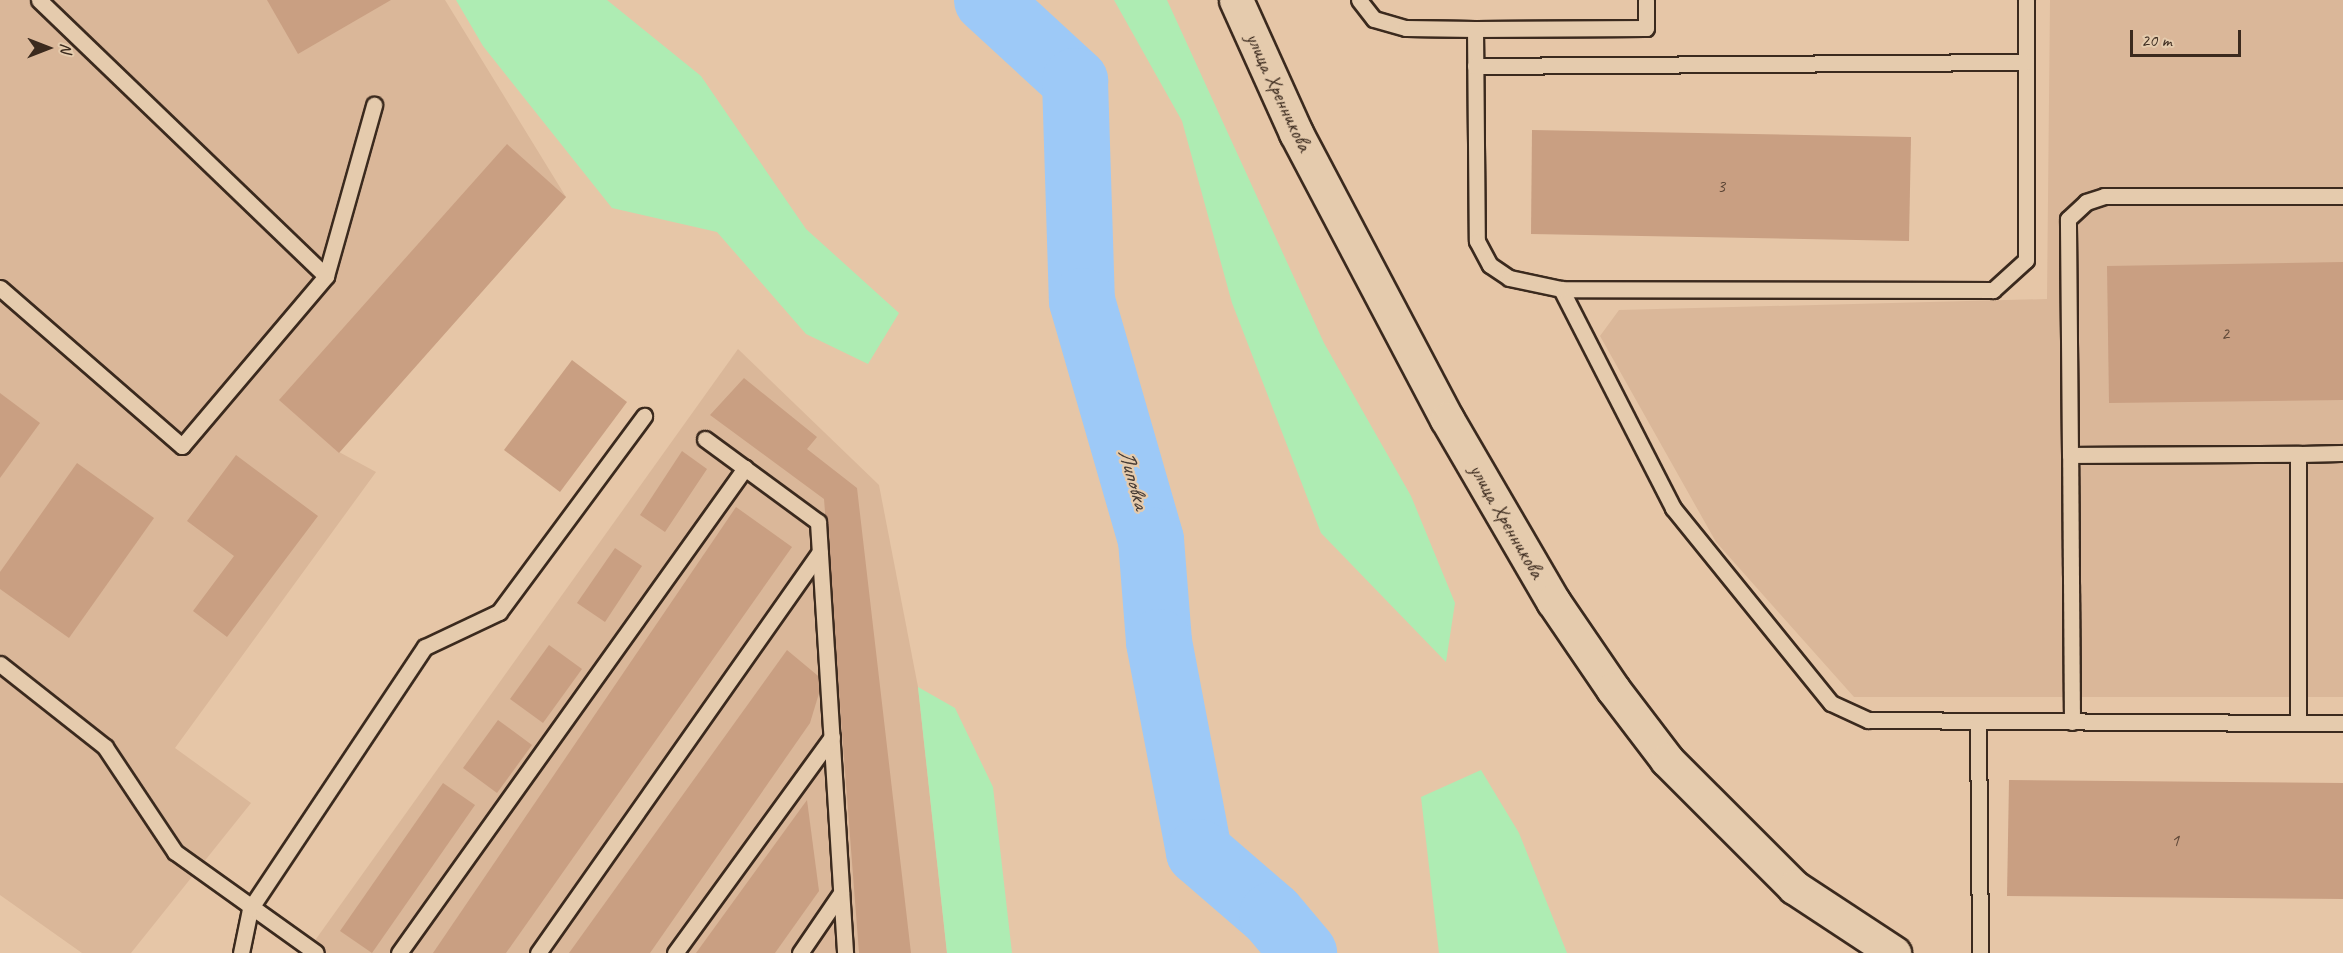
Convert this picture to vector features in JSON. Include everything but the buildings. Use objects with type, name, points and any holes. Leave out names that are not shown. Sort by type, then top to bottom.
[{"type":"street","name":"улица Хренникова","points":[[1236,0],[1296,133],[1447,419],[1553,601],[1609,683],[1667,760],[1734,831],[1794,886],[1894,953]]},
{"type":"lane","points":[[39,0],[326,276]]},
{"type":"lane","points":[[1359,0],[1374,19],[1406,28],[1475,29],[1646,28],[1646,0]]},
{"type":"lane","points":[[1475,29],[1477,241],[1490,265],[1509,278],[1561,289],[1992,290],[2026,260],[2026,0]]},
{"type":"lane","points":[[1475,66],[2026,62]]},
{"type":"lane","points":[[0,288],[182,446],[326,276],[374,105]]},
{"type":"lane","points":[[2072,722],[2068,219],[2086,202],[2104,196],[2343,196]]},
{"type":"lane","points":[[1561,289],[1673,508],[1831,703],[1868,720],[2343,723]]},
{"type":"lane","points":[[241,953],[250,909],[425,646],[498,612],[644,416]]},
{"type":"lane","points":[[705,439],[818,522],[845,953]]},
{"type":"lane","points":[[2070,455],[2343,453]]},
{"type":"lane","points":[[2298,454],[2298,723]]},
{"type":"lane","points":[[399,953],[745,468]]},
{"type":"lane","points":[[538,953],[820,552]]},
{"type":"lane","points":[[0,664],[105,747],[175,852],[250,909],[316,953]]},
{"type":"lane","points":[[1978,721],[1980,953]]},
{"type":"lane","points":[[675,953],[832,737]]},
{"type":"lane","points":[[800,953],[841,893]]},
{"type":"shaded area","points":[[0,0],[445,0],[566,197],[339,452],[376,472],[175,748],[251,803],[131,953],[82,953],[0,895]]},
{"type":"shaded area","points":[[2050,0],[2343,0],[2343,697],[1854,697],[1716,542],[1600,336],[1619,310],[2047,299]]},
{"type":"shaded area","points":[[738,349],[879,485],[918,687],[947,953],[306,953]]},
{"type":"green space","points":[[456,0],[607,0],[701,76],[806,229],[899,313],[868,364],[806,334],[717,232],[612,208],[483,46]]},
{"type":"green space","points":[[1114,0],[1167,0],[1324,343],[1411,496],[1455,603],[1446,662],[1321,533],[1232,303],[1182,121]]},
{"type":"green space","points":[[918,687],[955,708],[993,787],[1012,953],[947,953]]},
{"type":"green space","points":[[1481,770],[1519,833],[1567,953],[1439,953],[1421,797]]},
{"type":"waterway","name":"Липовка","points":[[987,0],[1075,81],[1082,301],[1151,540],[1159,642],[1199,852],[1272,915],[1304,953]]}]
